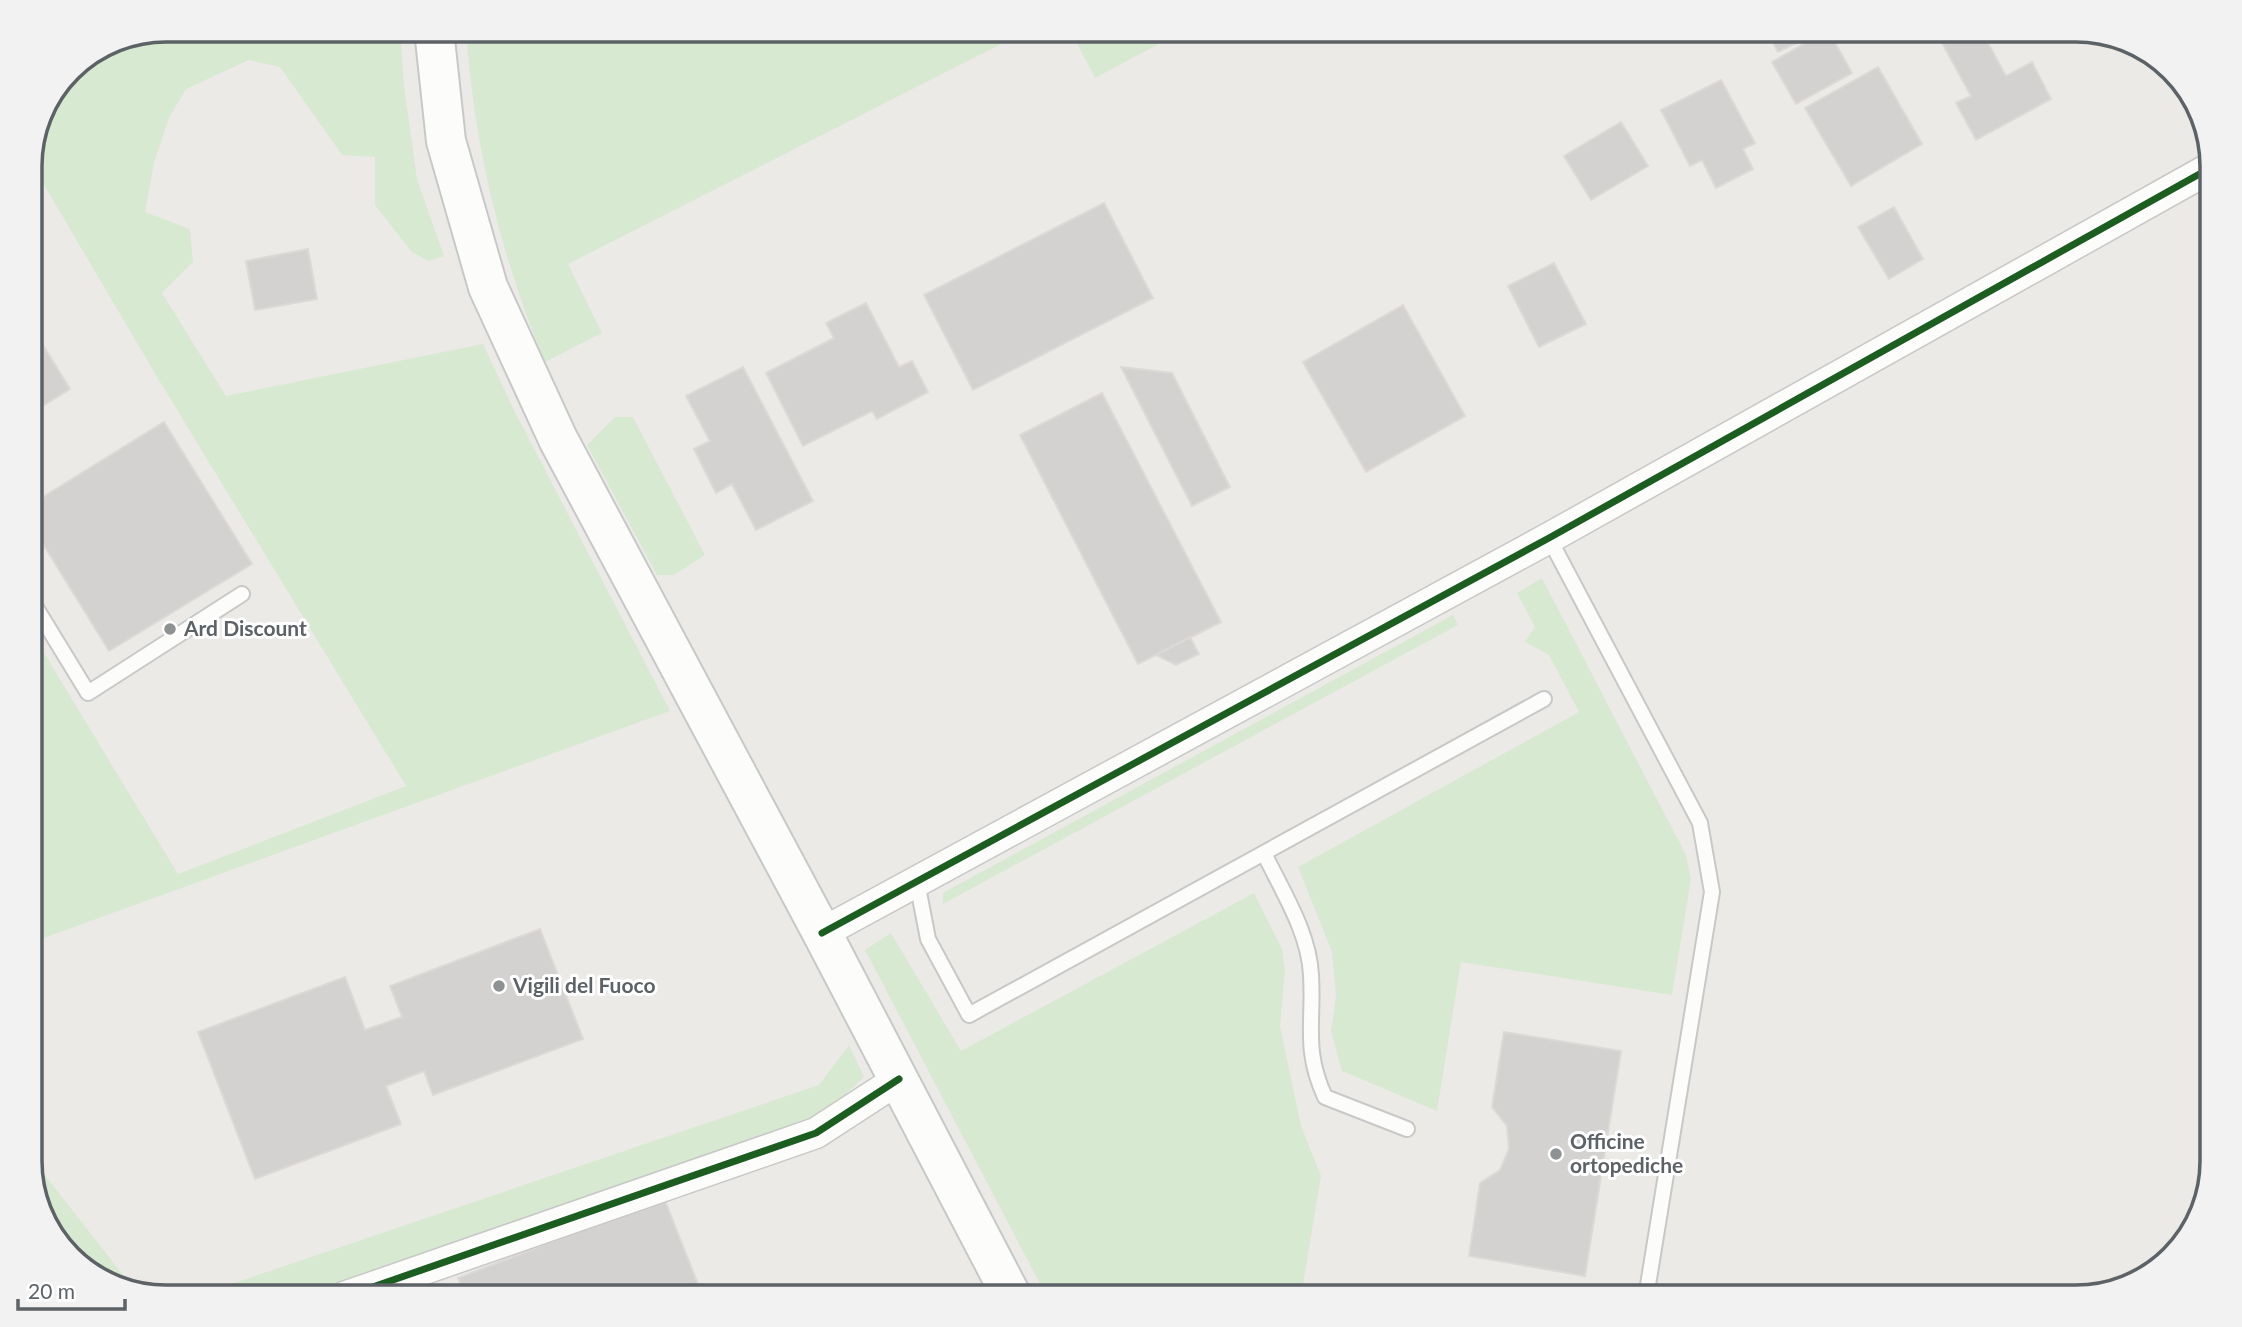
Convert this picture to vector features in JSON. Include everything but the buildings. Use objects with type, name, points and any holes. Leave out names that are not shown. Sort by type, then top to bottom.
[{"type":"main road","points":[[435,42],[446,141],[488,287],[558,439],[822,933],[1006,1285]]},
{"type":"street","points":[[822,933],[1549,538],[2200,174]]},
{"type":"street","points":[[379,1285],[816,1133],[899,1079]]},
{"type":"lane","points":[[1549,538],[1700,823],[1710,864],[1712,892],[1648,1285]]},
{"type":"lane","points":[[42,618],[88,693],[242,594]]},
{"type":"lane","points":[[917,881],[928,939],[969,1015],[1544,699]]},
{"type":"lane","points":[[1264,853],[1303,935],[1311,974],[1308,1022],[1312,1070],[1325,1097],[1407,1129]]},
{"type":"green space","points":[[401,42],[417,179],[444,256],[428,261],[411,251],[375,205],[375,157],[342,155],[280,67],[249,60],[186,89],[169,118],[154,163],[145,212],[190,229],[193,262],[162,293],[226,396],[483,344],[512,406],[670,711],[42,939],[42,650],[178,874],[406,786],[157,377],[42,181],[44,142],[51,119],[63,97],[78,78],[97,63],[119,51],[142,44]]},
{"type":"green space","points":[[467,42],[1005,42],[568,264],[602,333],[545,362],[502,240],[483,157]]},
{"type":"green space","points":[[1076,42],[1162,42],[1095,78]]},
{"type":"green space","points":[[615,417],[633,417],[705,555],[674,575],[657,575],[587,445]]},
{"type":"green space","points":[[1542,578],[1686,855],[1691,879],[1672,995],[1461,962],[1437,1111],[1342,1071],[1331,1031],[1336,996],[1332,952],[1298,867],[1579,712],[1549,655],[1525,642],[1535,627],[1517,593]]},
{"type":"green space","points":[[1453,615],[1458,625],[943,904],[943,893]]},
{"type":"green space","points":[[1254,893],[1282,949],[1285,970],[1280,1026],[1301,1126],[1321,1176],[1303,1285],[1041,1285],[865,950],[891,933],[961,1051]]},
{"type":"green space","points":[[849,1045],[864,1077],[821,1117],[330,1285],[228,1285],[819,1085]]},
{"type":"green space","points":[[42,1172],[126,1278],[104,1268],[78,1249],[55,1216]]},
{"type":"cycle path","points":[[822,933],[1549,538],[2200,174]]},
{"type":"cycle path","points":[[379,1285],[816,1133],[899,1079]]},
{"type":"place","name":"Ard Discount","points":[[170,629]]},
{"type":"place","name":"Vigili del Fuoco","points":[[499,986]]},
{"type":"place","name":"Officine ortopediche","points":[[1556,1154]]}]
